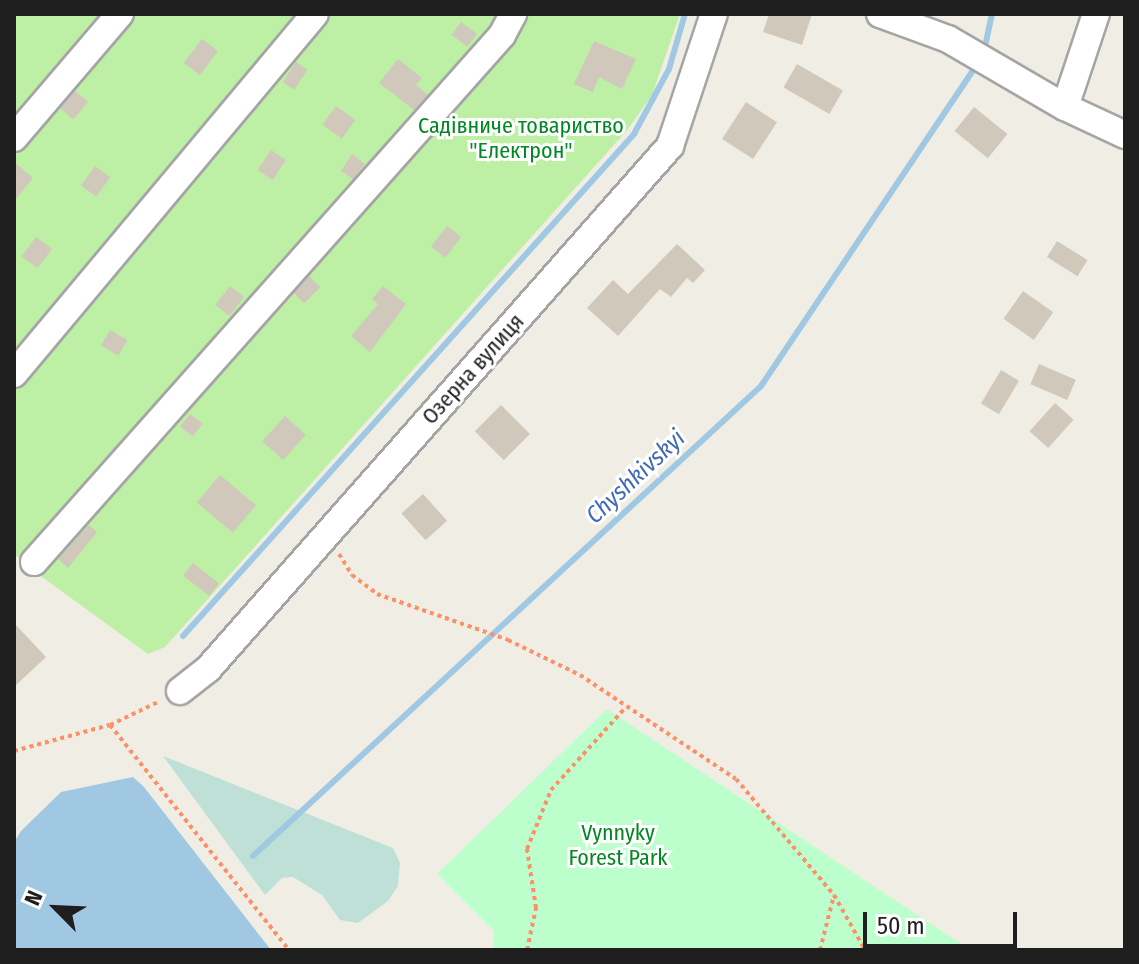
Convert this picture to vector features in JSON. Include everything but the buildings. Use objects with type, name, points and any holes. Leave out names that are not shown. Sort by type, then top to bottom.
[{"type":"street","points":[[14,138],[120,14]]},
{"type":"street","points":[[14,374],[315,14]]},
{"type":"street","points":[[34,562],[502,35],[513,14]]},
{"type":"street","name":"Озерна вулиця","points":[[180,691],[208,669],[670,146],[714,14]]},
{"type":"street","points":[[880,14],[948,39],[1065,107],[1125,135]]},
{"type":"street","points":[[1065,107],[1096,14]]},
{"type":"path","points":[[332,526],[339,553],[352,575],[377,594],[508,640],[580,675],[625,708],[678,739],[736,779],[834,895],[865,950]]},
{"type":"path","points":[[14,751],[110,725],[180,691]]},
{"type":"path","points":[[527,950],[536,908],[527,849],[533,834],[551,790],[625,708]]},
{"type":"path","points":[[110,725],[289,950]]},
{"type":"path","points":[[820,950],[834,895]]},
{"type":"green space","points":[[14,14],[111,14],[14,128]]},
{"type":"green space","points":[[127,14],[308,14],[14,365],[14,147]]},
{"type":"green space","name":"Садівниче товариство \"Електрон\"","points":[[321,14],[505,14],[27,563],[14,554],[14,382]]},
{"type":"green space","name":"Садівниче товариство \"Електрон\"","points":[[523,14],[680,14],[652,95],[628,129],[165,647],[148,654],[38,574]]},
{"type":"green space","name":"Vynnyky Forest Park","points":[[607,709],[970,950],[493,950],[494,931],[437,874]]},
{"type":"shaded area","points":[[163,756],[393,848],[400,863],[398,886],[388,901],[358,923],[340,920],[322,895],[293,877],[282,878],[265,895]]},
{"type":"shaded area","points":[[133,777],[271,950],[14,950],[14,842],[21,831],[61,792]]},
{"type":"waterway","points":[[183,636],[634,134],[669,69],[685,14]]},
{"type":"waterway","name":"Chyshkivskyi","points":[[986,42],[992,14]]},
{"type":"waterway","name":"Chyshkivskyi","points":[[253,856],[761,386],[975,67]]}]
